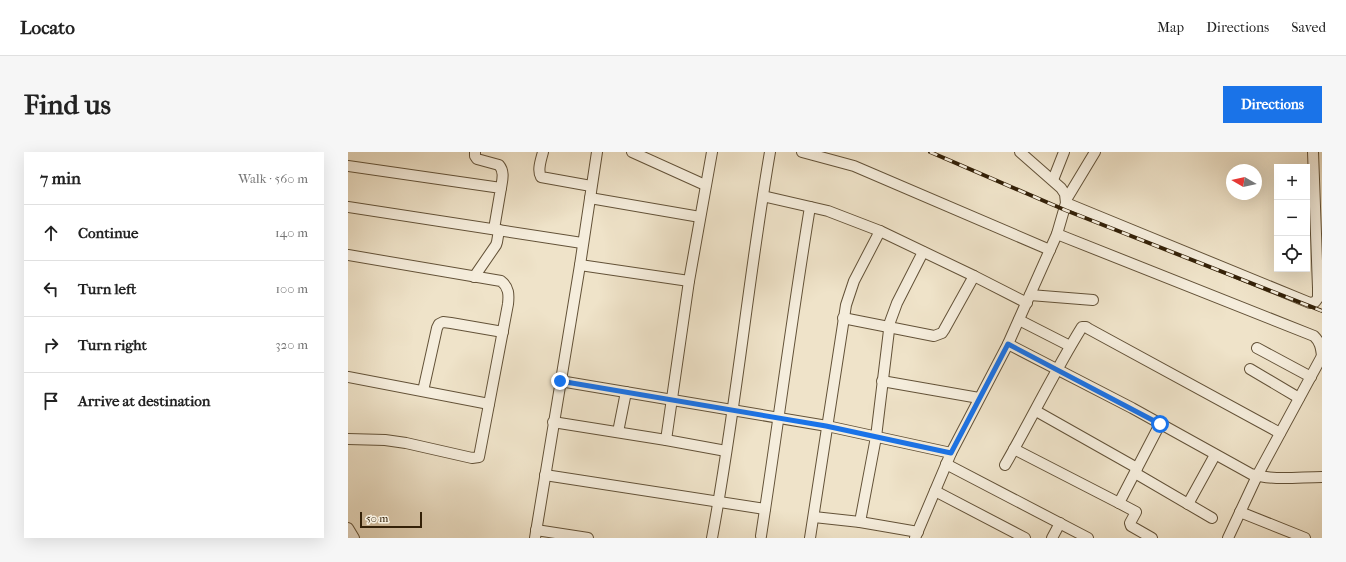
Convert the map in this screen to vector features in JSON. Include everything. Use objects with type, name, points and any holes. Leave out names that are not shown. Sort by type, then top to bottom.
[{"type":"street","points":[[474,277],[498,242],[496,230],[503,172],[499,165],[477,159],[475,152]]},
{"type":"street","points":[[543,152],[539,169],[539,174],[541,177],[591,186]]},
{"type":"street","points":[[588,538],[535,534],[580,265],[582,243],[597,152]]},
{"type":"street","points":[[632,152],[705,185]]},
{"type":"street","points":[[666,440],[689,281],[712,152]]},
{"type":"street","points":[[712,538],[719,502],[770,152]]},
{"type":"street","points":[[802,152],[829,158],[854,166],[1050,250]]},
{"type":"street","points":[[1020,152],[1061,188],[1065,194],[1066,202]]},
{"type":"street","points":[[1053,180],[1064,152]]},
{"type":"street","points":[[814,517],[860,522],[916,535],[951,453],[1019,320],[1057,234],[1066,202],[1095,152]]},
{"type":"street","points":[[1066,202],[1310,302],[1315,302],[1318,298],[1318,165],[1313,152]]},
{"type":"street","points":[[348,166],[501,188]]},
{"type":"street","points":[[763,196],[839,214],[880,231],[974,276],[1028,299],[1093,300]]},
{"type":"street","points":[[590,198],[700,217]]},
{"type":"street","points":[[348,207],[582,243]]},
{"type":"street","points":[[761,536],[800,264],[810,207]]},
{"type":"street","points":[[810,538],[843,318],[852,286],[880,231]]},
{"type":"street","points":[[1057,234],[1314,336],[1319,341],[1322,356],[1257,476],[1228,538]]},
{"type":"street","points":[[860,522],[876,437],[889,328],[895,308],[923,252]]},
{"type":"street","points":[[348,255],[501,281],[506,285],[509,293],[479,457],[476,458],[385,440],[348,439]]},
{"type":"street","points":[[580,265],[689,281]]},
{"type":"street","points":[[843,318],[934,336],[942,333],[974,276]]},
{"type":"street","points":[[1019,320],[1070,346]]},
{"type":"street","points":[[423,391],[439,324],[447,323],[503,332]]},
{"type":"street","points":[[1004,465],[1036,411],[1070,346],[1082,327],[1086,327],[1280,433]]},
{"type":"street","points":[[1008,344],[1257,476],[1274,478],[1322,477]]},
{"type":"street","points":[[1257,348],[1311,377]]},
{"type":"street","points":[[1250,369],[1299,398]]},
{"type":"street","points":[[348,377],[489,404]]},
{"type":"street","points":[[560,381],[826,426],[951,453]]},
{"type":"street","points":[[882,381],[979,398]]},
{"type":"street","points":[[618,432],[626,392]]},
{"type":"street","points":[[1036,411],[1212,518]]},
{"type":"street","points":[[553,422],[726,451]]},
{"type":"street","points":[[1119,503],[1160,424]]},
{"type":"street","points":[[1014,449],[1136,512],[1130,523],[1131,526],[1152,538]]},
{"type":"street","points":[[1188,504],[1215,455]]},
{"type":"street","points":[[946,464],[1088,538]]},
{"type":"street","points":[[545,475],[765,509]]},
{"type":"street","points":[[935,491],[1024,538]]},
{"type":"street","points":[[1240,512],[1305,538]]},
{"type":"street","points":[[1052,538],[1060,523]]},
{"type":"street","points":[[348,528],[354,538]]},
{"type":"railway","points":[[930,152],[1065,210],[1322,311]]},
{"type":"route","points":[[560,381],[826,426],[951,453],[1008,344],[1160,424]]}]
